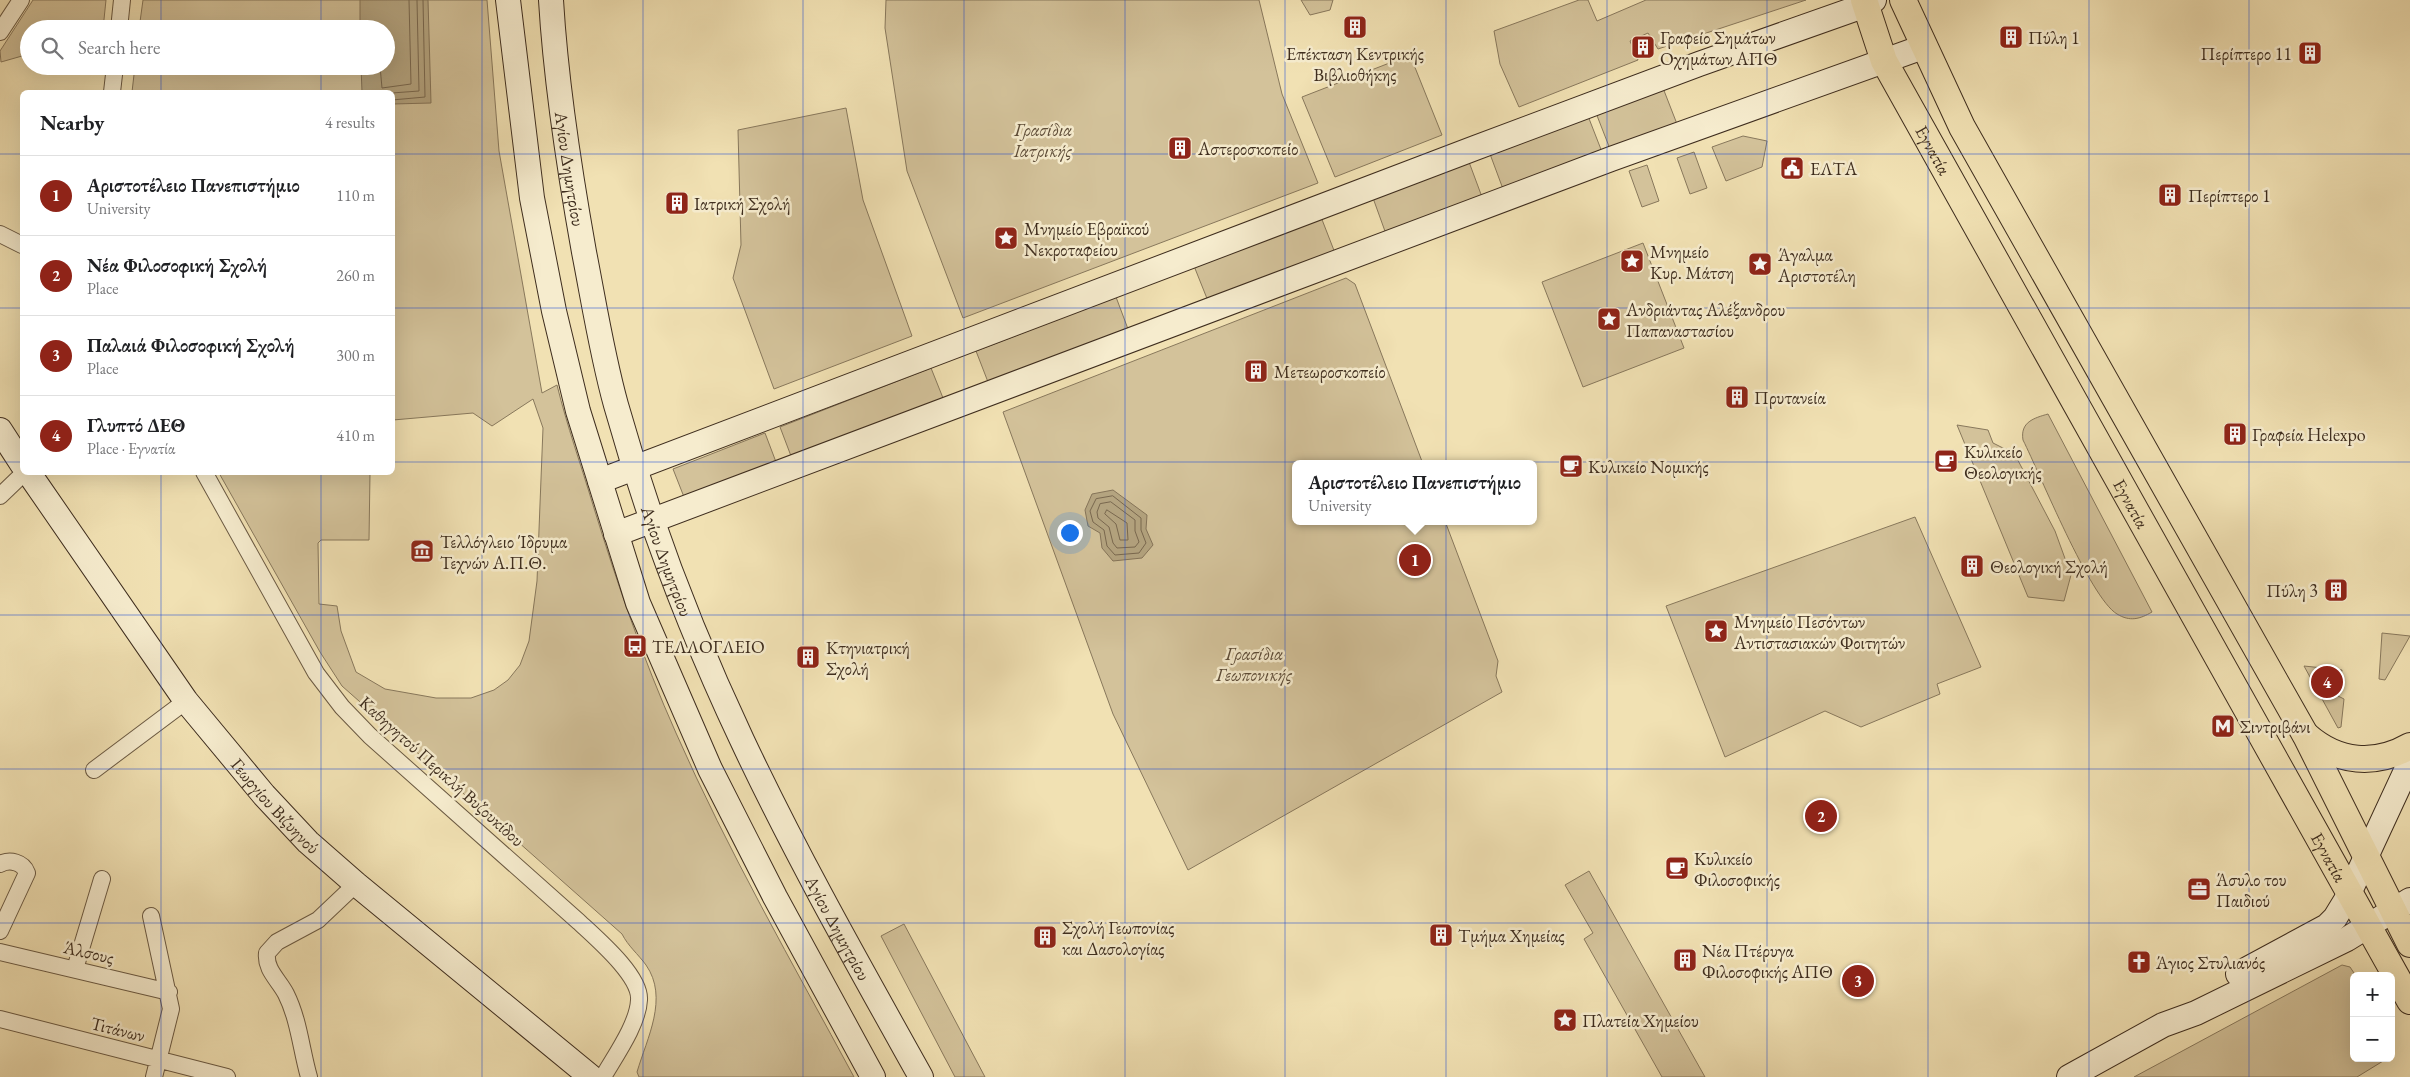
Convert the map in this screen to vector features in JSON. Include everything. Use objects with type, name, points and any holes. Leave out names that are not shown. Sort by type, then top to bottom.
[{"type":"main road","name":"Εγνατία","points":[[1903,0],[1962,127],[2306,736],[2367,854],[2402,906],[2410,944]]},
{"type":"main road","name":"Εγνατία","points":[[1868,2],[1884,61],[2410,1001]]},
{"type":"main road","points":[[2306,736],[2318,746],[2349,758],[2382,758],[2410,746]]},
{"type":"street","points":[[0,32],[21,0]]},
{"type":"street","points":[[120,20],[122,0]]},
{"type":"street","points":[[508,0],[524,137],[543,259],[570,380],[616,534],[648,629],[710,769],[775,897],[874,1077]]},
{"type":"street","name":"Αγίου Δημητρίου","points":[[551,0],[564,130],[596,314],[616,404],[653,521],[697,636],[741,738],[801,859],[920,1077]]},
{"type":"street","points":[[600,481],[1500,138],[1868,2]]},
{"type":"street","points":[[616,534],[1611,159],[1923,46]]},
{"type":"street","points":[[112,90],[114,75]]},
{"type":"street","points":[[0,234],[20,244]]},
{"type":"street","points":[[0,430],[20,461]]},
{"type":"street","points":[[0,496],[23,475]]},
{"type":"street","name":"Γεωργίου Βιζυηνού","points":[[28,475],[186,701],[268,799],[308,842],[356,884],[591,1077]]},
{"type":"street","name":"Καθηγητού Περικλή Βυζουκίδου","points":[[206,475],[316,673],[342,707],[370,736],[579,922],[603,945],[630,977],[639,995],[640,1002],[632,1024],[603,1077]]},
{"type":"street","points":[[94,770],[186,701]]},
{"type":"street","points":[[2163,1025],[2189,1001],[2327,926],[2338,913],[2349,892],[2410,762]]},
{"type":"street","points":[[0,864],[17,862],[22,865],[27,873],[0,931]]},
{"type":"street","points":[[75,969],[102,879]]},
{"type":"street","points":[[309,1077],[294,1011],[284,989],[268,966],[267,953],[277,942],[318,920],[356,884]]},
{"type":"street","points":[[2069,1077],[2163,1025],[2196,1013],[2368,928],[2402,906]]},
{"type":"street","points":[[151,916],[169,992],[171,1014],[154,1077]]},
{"type":"street","name":"Άλσους","points":[[0,952],[169,992]]},
{"type":"street","name":"Τιτάνων","points":[[0,1019],[227,1077]]},
{"type":"green space","points":[[33,0],[106,0],[104,20],[20,20]]},
{"type":"green space","points":[[143,0],[487,0],[499,151],[542,393],[557,385],[621,592],[652,677],[696,777],[762,907],[854,1077],[639,1077],[637,1072],[654,1018],[656,1004],[653,978],[646,965],[622,934],[342,686],[320,652],[220,475],[370,475],[369,540],[321,540],[318,543],[319,604],[337,606],[341,631],[356,672],[385,689],[436,698],[471,698],[494,690],[508,680],[520,665],[529,641],[537,581],[543,428],[533,399],[492,426],[473,413],[395,420],[395,90],[132,90],[134,75],[395,75],[395,20],[140,20]]},
{"type":"green space","name":"Γρασίδια Ιατρικής","points":[[886,0],[1259,0],[1282,94],[1318,183],[963,318],[907,171],[885,28]]},
{"type":"green space","points":[[1301,0],[1333,0],[1330,10],[1310,15]]},
{"type":"green space","points":[[1579,0],[1588,0],[1597,21],[1646,0],[1806,0],[1658,49],[1648,33],[1630,41],[1638,60],[1519,107],[1500,64],[1494,31]]},
{"type":"green space","points":[[20,20],[20,57],[1,62],[0,51]]},
{"type":"green space","points":[[1410,55],[1442,135],[1335,177],[1302,97]]},
{"type":"green space","points":[[1663,88],[1677,124],[1610,149],[1596,113]]},
{"type":"green space","points":[[846,108],[863,200],[912,336],[774,389],[733,278],[741,245],[738,130]]},
{"type":"green space","points":[[1588,116],[1602,152],[1503,189],[1490,154]]},
{"type":"green space","points":[[1743,136],[1767,141],[1762,167],[1726,181],[1712,147]]},
{"type":"green space","points":[[1694,152],[1707,188],[1690,194],[1677,158]]},
{"type":"green space","points":[[1469,162],[1482,197],[1386,234],[1373,198]]},
{"type":"green space","points":[[1647,165],[1659,201],[1642,207],[1629,171]]},
{"type":"green space","points":[[1321,217],[1335,253],[1208,301],[1194,266]]},
{"type":"green space","points":[[1643,243],[1684,348],[1583,387],[1542,282]]},
{"type":"green space","name":"Γρασίδια Γεωπονικής","points":[[1346,278],[1355,284],[1421,460],[1292,460],[1292,525],[1447,525],[1498,661],[1496,676],[1502,692],[1188,870],[1113,714],[1003,412]]},
{"type":"green space","points":[[1116,297],[1128,329],[988,382],[976,351]]},
{"type":"green space","points":[[931,368],[943,398],[791,456],[780,427]]},
{"type":"green space","points":[[2048,414],[2152,612],[2135,619],[2117,614],[2093,585],[2080,561],[2023,440],[2026,425],[2033,419]]},
{"type":"green space","points":[[1957,425],[1988,430],[1993,443],[2005,449],[2012,449],[2055,531],[2071,575],[2064,601],[2028,597]]},
{"type":"green space","points":[[765,433],[776,462],[684,497],[673,469]]},
{"type":"green space","points":[[1915,517],[1981,667],[1937,684],[1940,694],[1861,727],[1825,711],[1725,757],[1666,606]]},
{"type":"green space","points":[[2382,633],[2410,636],[2385,680],[2379,679]]},
{"type":"green space","points":[[2304,666],[2342,670],[2338,696],[2344,699],[2341,727],[2338,728]]},
{"type":"green space","points":[[1589,871],[1705,1077],[1662,1077],[1584,939],[1593,933],[1565,885]]},
{"type":"green space","points":[[904,924],[985,1077],[955,1077],[881,936]]},
{"type":"green space","points":[[2342,965],[2350,967],[2353,972],[2350,972],[2350,1062],[2381,1062],[2357,1077],[2134,1077]]},
{"type":"water","points":[[360,0],[428,0],[431,103],[395,104],[395,90],[362,90],[361,75],[395,75],[395,20],[360,20]]},
{"type":"water","points":[[1113,490],[1147,515],[1146,529],[1153,545],[1142,558],[1113,561],[1102,548],[1100,533],[1088,526],[1085,510],[1092,494]]},
{"type":"place","name":"Επέκταση Κεντρικής Βιβλιοθήκης","points":[[1355,27]]},
{"type":"place","name":"Πύλη 1","points":[[2011,37]]},
{"type":"place","name":"Γραφείο Σημάτων Οχημάτων ΑΠΘ","points":[[1643,47]]},
{"type":"place","name":"Περίπτερο 11","points":[[2310,53]]},
{"type":"place","name":"Αστεροσκοπείο","points":[[1180,148]]},
{"type":"place","name":"ΕΛΤΑ","points":[[1792,168]]},
{"type":"place","name":"Περίπτερο 1","points":[[2170,195]]},
{"type":"place","name":"Ιατρική Σχολή","points":[[677,203]]},
{"type":"place","name":"Μνημείο Εβραϊκού Νεκροταφείου","points":[[1006,238]]},
{"type":"place","name":"Μνημείο Κυρ. Μάτση","points":[[1632,261]]},
{"type":"place","name":"Άγαλμα Αριστοτέλη","points":[[1760,264]]},
{"type":"place","name":"Ανδριάντας Αλέξανδρου Παπαναστασίου","points":[[1609,319]]},
{"type":"place","name":"Μετεωροσκοπείο","points":[[1256,371]]},
{"type":"place","name":"Πρυτανεία","points":[[1737,397]]},
{"type":"place","name":"Γραφεία Helexpo","points":[[2235,434]]},
{"type":"place","name":"Κυλικείο Θεολογικής","points":[[1946,461]]},
{"type":"place","name":"Κυλικείο Νομικής","points":[[1571,466]]},
{"type":"place","name":"Τελλόγλειο Ίδρυμα Τεχνών Α.Π.Θ.","points":[[422,551]]},
{"type":"place","name":"Αριστοτέλειο Πανεπιστήμιο","points":[[1415,560]]},
{"type":"place","name":"Θεολογική Σχολή","points":[[1972,566]]},
{"type":"place","name":"Πύλη 3","points":[[2336,590]]},
{"type":"place","name":"Μνημείο Πεσόντων Αντιστασιακών Φοιτητών","points":[[1716,631]]},
{"type":"place","name":"ΤΕΛΛΟΓΛΕΙΟ","points":[[635,646]]},
{"type":"place","name":"Κτηνιατρική Σχολή","points":[[808,657]]},
{"type":"place","name":"Γλυπτό ΔΕΘ","points":[[2327,682]]},
{"type":"place","name":"Σιντριβάνι","points":[[2223,726]]},
{"type":"place","name":"Νέα Φιλοσοφική Σχολή","points":[[1821,816]]},
{"type":"place","name":"Κυλικείο Φιλοσοφικής","points":[[1677,868]]},
{"type":"place","name":"Άσυλο του Παιδιού","points":[[2199,889]]},
{"type":"place","name":"Τμήμα Χημείας","points":[[1441,935]]},
{"type":"place","name":"Σχολή Γεωπονίας και Δασολογίας","points":[[1045,937]]},
{"type":"place","name":"Νέα Πτέρυγα Φιλοσοφικής ΑΠΘ","points":[[1685,960]]},
{"type":"place","name":"Άγιος Στυλιανός","points":[[2139,962]]},
{"type":"place","name":"Παλαιά Φιλοσοφική Σχολή","points":[[1858,981]]},
{"type":"place","name":"Πλατεία Χημείου","points":[[1565,1020]]}]
